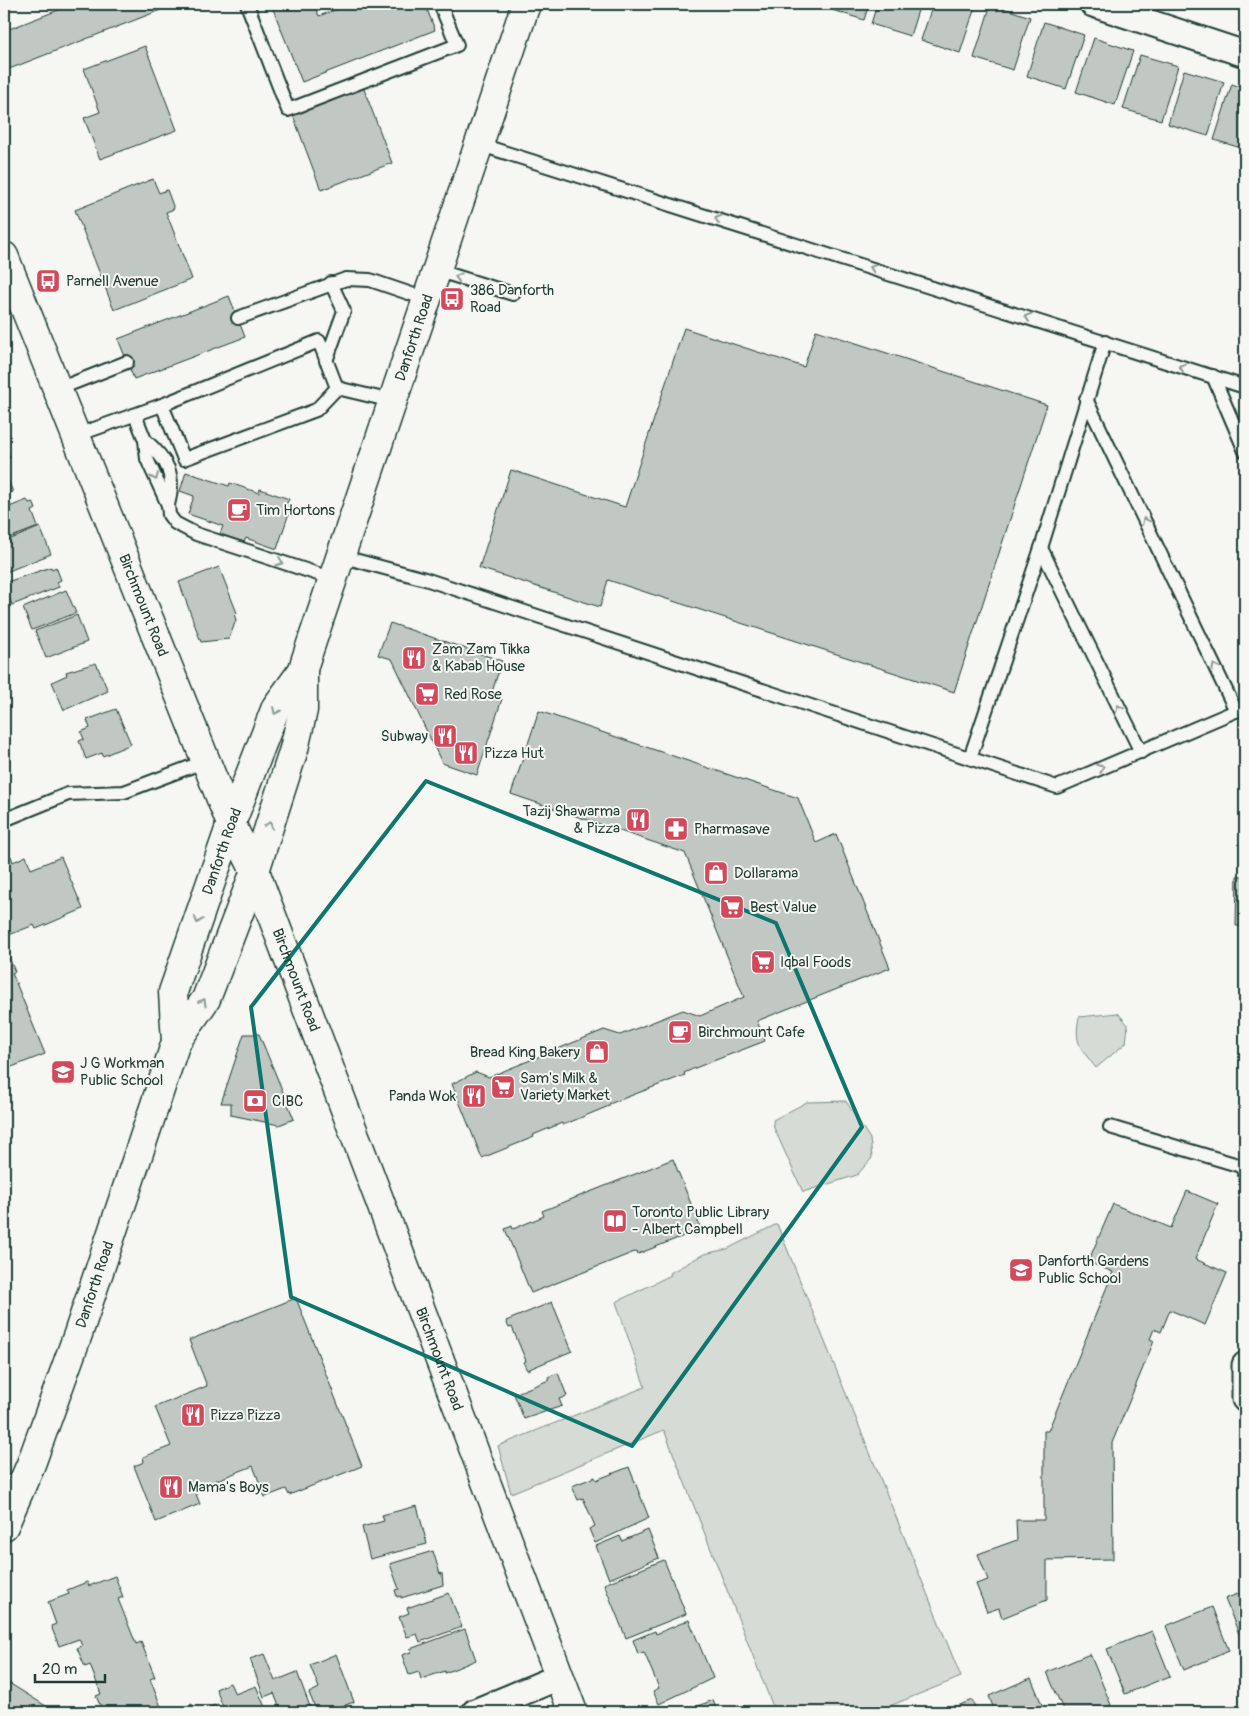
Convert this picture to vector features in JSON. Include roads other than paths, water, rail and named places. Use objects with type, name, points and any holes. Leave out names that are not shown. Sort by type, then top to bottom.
[{"type":"main road","name":"Danforth Road","points":[[4,1526],[31,1464],[78,1334],[176,1042],[206,999],[255,871],[294,749],[303,710],[303,670],[526,4]]},
{"type":"main road","name":"Birchmount Road","points":[[5,262],[77,435],[231,824],[255,871],[573,1712]]},
{"type":"main road","name":"Danforth Road","points":[[176,1042],[173,992],[231,824],[276,707],[303,670]]},
{"type":"street","points":[[1093,4],[1245,54]]},
{"type":"street","points":[[1245,1365],[1245,1399]]},
{"type":"street","points":[[476,1712],[559,1677]]},
{"type":"lane","points":[[247,4],[288,110],[457,45],[440,4]]},
{"type":"lane","points":[[478,144],[1245,387]]},
{"type":"lane","points":[[436,270],[513,294]]},
{"type":"lane","points":[[238,318],[346,279],[370,280],[426,299]]},
{"type":"lane","points":[[326,360],[344,311],[331,283]]},
{"type":"lane","points":[[77,435],[162,405],[319,341],[337,388]]},
{"type":"lane","points":[[970,758],[1041,548],[1105,342]]},
{"type":"lane","points":[[58,389],[127,362]]},
{"type":"lane","points":[[1213,376],[1245,451]]},
{"type":"lane","points":[[337,388],[392,401]]},
{"type":"lane","points":[[162,405],[184,459],[316,410],[337,388]]},
{"type":"lane","points":[[134,415],[145,440],[147,459],[168,505],[169,515],[175,523],[196,534],[336,567],[435,582],[1056,787],[1241,709],[1086,399]]},
{"type":"lane","points":[[1041,548],[1141,752]]},
{"type":"lane","points":[[4,820],[68,794],[124,792],[206,761]]},
{"type":"lane","points":[[1110,1127],[1241,1166],[1245,1174]]},
{"type":"place","name":"Parnell Avenue","points":[[48,281]]},
{"type":"place","name":"386 Danforth Road","points":[[452,299]]},
{"type":"place","name":"Tim Hortons","points":[[239,510]]},
{"type":"place","name":"Zam Zam Tikka & Kabab House","points":[[414,658]]},
{"type":"place","name":"Red Rose","points":[[427,694]]},
{"type":"place","name":"Subway","points":[[445,736]]},
{"type":"place","name":"Pizza Hut","points":[[466,753]]},
{"type":"place","name":"Tazij Shawarma & Pizza","points":[[638,820]]},
{"type":"place","name":"Pharmasave","points":[[676,829]]},
{"type":"place","name":"Dollarama","points":[[716,873]]},
{"type":"place","name":"Best Value","points":[[732,907]]},
{"type":"place","name":"Iqbal Foods","points":[[763,962]]},
{"type":"place","name":"Birchmount Cafe","points":[[680,1032]]},
{"type":"place","name":"Bread King Bakery","points":[[597,1052]]},
{"type":"place","name":"J G Workman Public School","points":[[63,1072]]},
{"type":"place","name":"Sam's Milk & Variety Market","points":[[503,1087]]},
{"type":"place","name":"Panda Wok","points":[[474,1096]]},
{"type":"place","name":"CIBC","points":[[255,1101]]},
{"type":"place","name":"Toronto Public Library - Albert Campbell","points":[[615,1221]]},
{"type":"place","name":"Danforth Gardens Public School","points":[[1021,1270]]},
{"type":"place","name":"Pizza Pizza","points":[[193,1415]]},
{"type":"place","name":"Mama's Boys","points":[[171,1487]]}]
